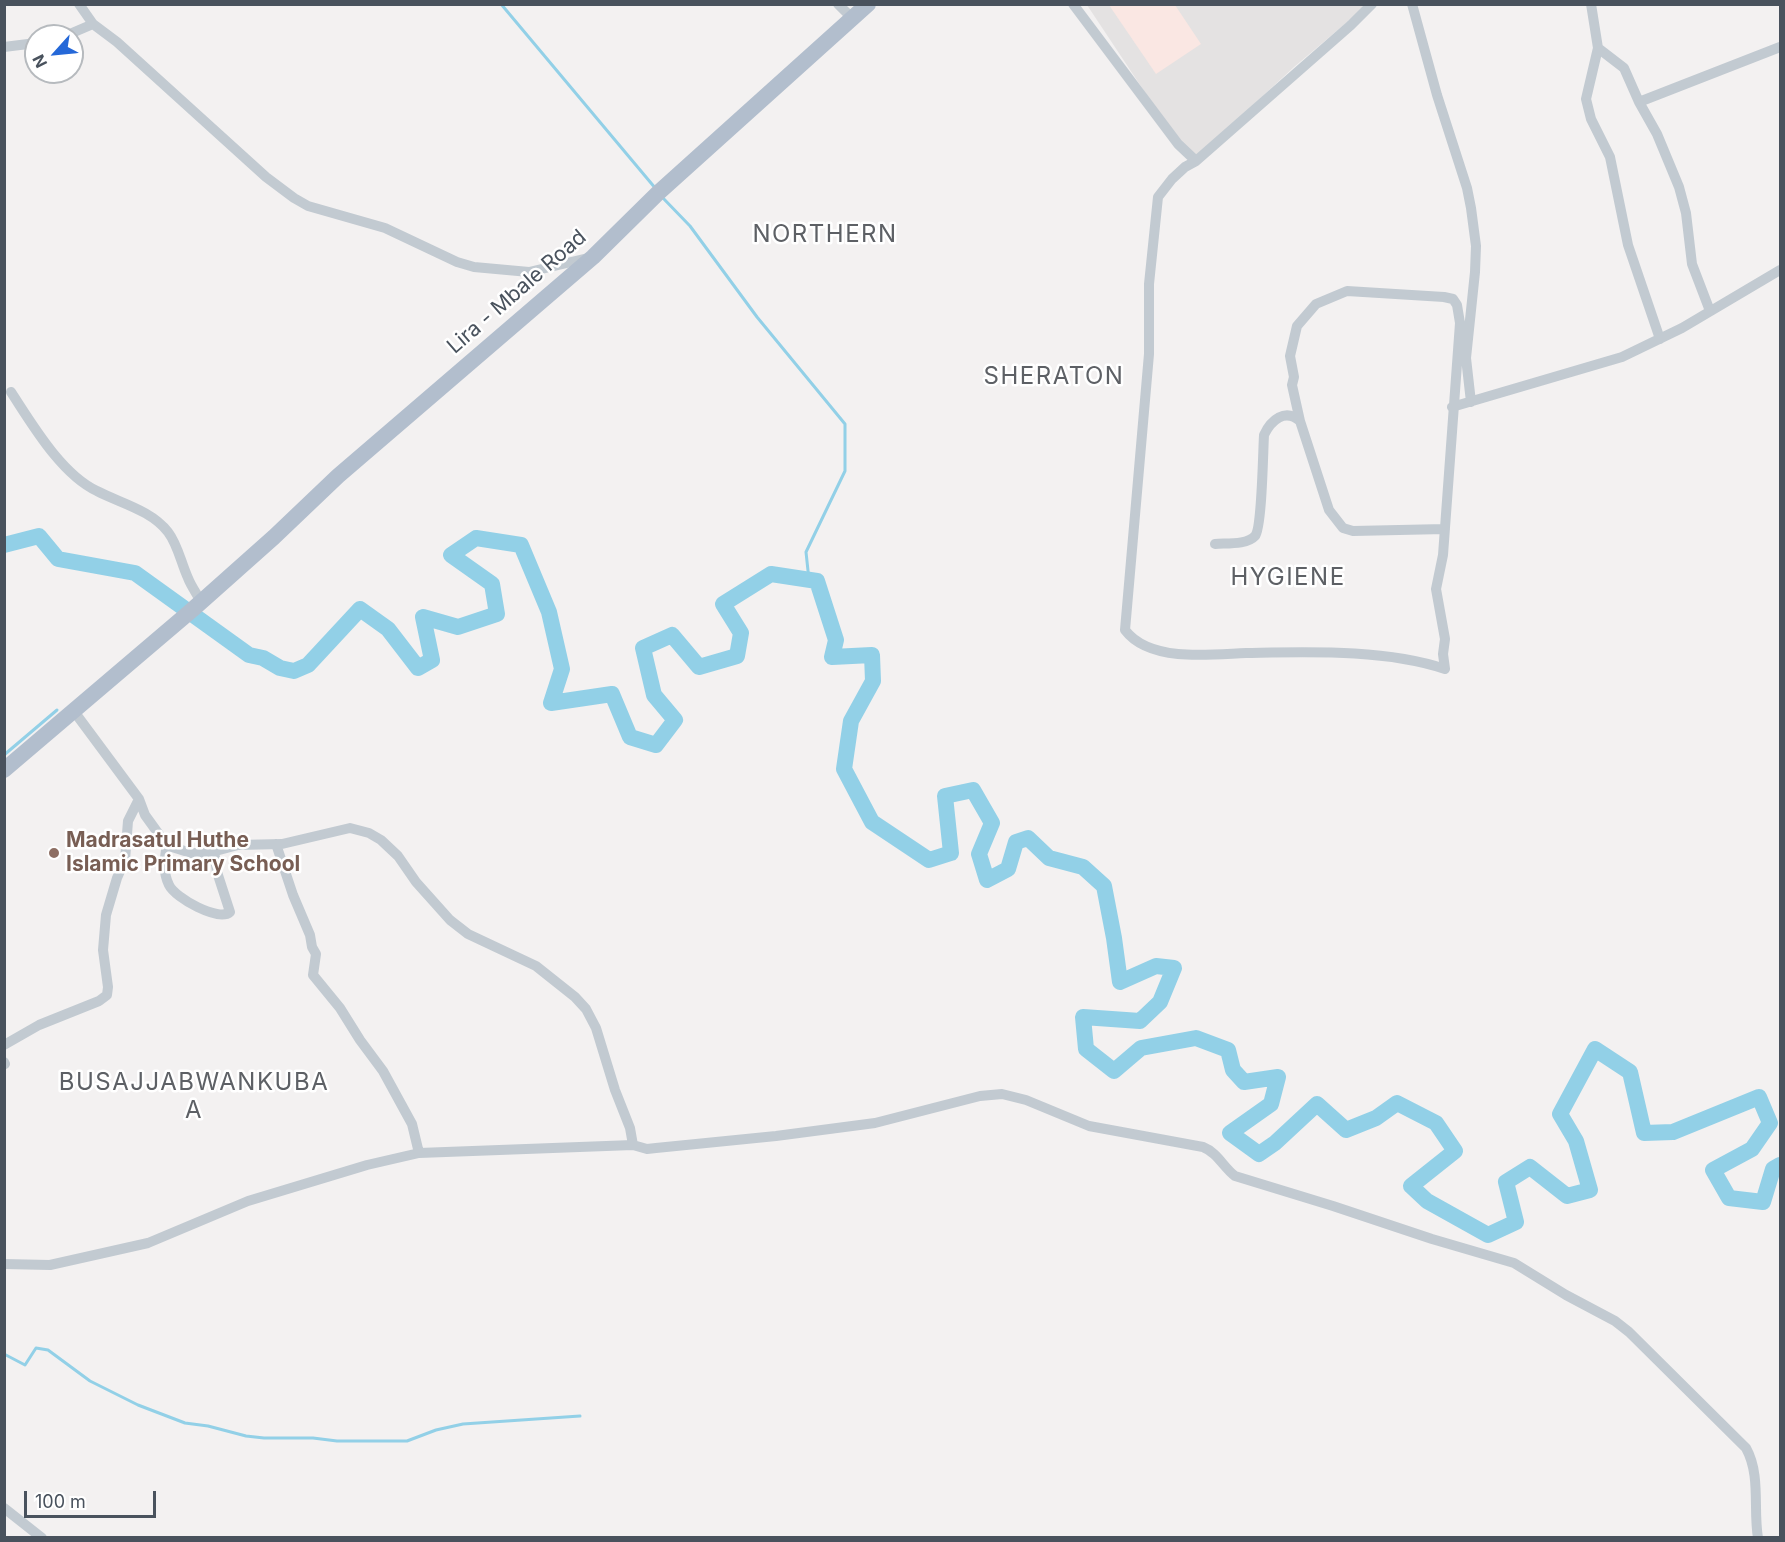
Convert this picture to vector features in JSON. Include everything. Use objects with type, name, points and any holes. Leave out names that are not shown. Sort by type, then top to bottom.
[{"type":"main road","name":"Lira - Mbale Road","points":[[73,711],[197,606],[338,476],[593,257],[658,193],[868,4]]},
{"type":"main road","points":[[4,770],[73,711]]},
{"type":"street","points":[[79,4],[93,24],[117,42],[266,177],[308,206],[385,228],[439,254],[474,267],[529,272],[593,257]]},
{"type":"street","points":[[838,4],[852,18]]},
{"type":"street","points":[[1073,4],[1178,144],[1196,160]]},
{"type":"street","points":[[1372,4],[1316,56],[1185,167],[1158,197],[1149,284],[1149,354],[1125,630],[1141,645],[1177,654],[1358,655],[1424,662],[1445,669],[1443,654],[1445,639],[1436,589],[1443,555],[1452,407],[1460,323],[1456,302],[1444,297],[1347,291],[1328,297],[1310,309],[1300,320],[1293,335],[1290,356],[1294,376],[1292,385],[1300,421],[1329,510],[1343,528],[1353,531],[1444,529]]},
{"type":"street","points":[[1412,4],[1471,208],[1476,246],[1466,365],[1471,402]]},
{"type":"street","points":[[1591,4],[1598,48],[1586,99],[1591,119],[1610,157],[1628,244],[1660,339]]},
{"type":"street","points":[[84,28],[93,24]]},
{"type":"street","points":[[4,46],[24,44]]},
{"type":"street","points":[[1639,102],[1780,47]]},
{"type":"street","points":[[1598,48],[1624,68],[1657,134],[1679,188],[1686,213],[1692,264],[1710,312]]},
{"type":"street","points":[[1452,407],[1608,363],[1710,312],[1780,270]]},
{"type":"street","points":[[11,392],[34,427],[63,464],[77,477],[96,491],[127,504],[153,519],[168,531],[177,549],[197,606]]},
{"type":"street","points":[[1215,544],[1255,537],[1260,513],[1264,435],[1269,425],[1281,416],[1288,414],[1300,421]]},
{"type":"street","points":[[73,711],[139,799],[150,823],[167,843],[181,850],[191,853],[214,851],[238,845],[282,844],[350,828],[375,835],[395,853],[416,882],[450,920],[468,934],[536,966],[556,980],[586,1010],[596,1028],[615,1090],[630,1128],[633,1144]]},
{"type":"street","points":[[4,1045],[39,1025],[99,1001],[107,995],[103,950],[106,915],[125,860],[128,820],[139,799]]},
{"type":"street","points":[[167,843],[164,871],[172,890],[186,901],[216,915],[224,916],[230,912],[217,873],[214,851]]},
{"type":"street","points":[[276,844],[292,895],[316,954],[314,975],[340,1008],[388,1079],[412,1124],[419,1153]]},
{"type":"street","points":[[4,1264],[50,1265],[148,1243],[248,1201],[367,1165],[419,1153],[633,1144],[647,1149],[776,1136],[875,1123],[980,1096],[1002,1094],[1026,1100],[1089,1126],[1203,1147],[1213,1151],[1229,1172],[1235,1176],[1514,1263],[1615,1321],[1629,1332],[1746,1448],[1751,1457],[1754,1473],[1758,1538]]},
{"type":"street","points":[[4,1508],[42,1538]]},
{"type":"shaded area","points":[[1087,5],[1364,5],[1197,157],[1170,130]]},
{"type":"shaded area","points":[[1109,5],[1175,5],[1201,44],[1156,74]]},
{"type":"waterway","points":[[501,4],[656,189]]},
{"type":"waterway","points":[[662,197],[690,226],[757,317],[845,424],[845,471],[806,552],[809,580]]},
{"type":"waterway","points":[[4,545],[39,536],[58,559],[135,573],[249,655],[263,658],[280,668],[294,671],[308,665],[360,609],[388,629],[418,668],[432,660],[423,617],[458,627],[497,614],[492,584],[451,555],[476,538],[521,545],[549,612],[562,669],[551,703],[612,694],[630,737],[656,745],[675,720],[654,695],[643,648],[672,635],[699,667],[737,656],[741,633],[723,604],[771,574],[817,581],[836,640],[832,657],[872,655],[873,681],[851,721],[844,769],[872,822],[929,860],[951,853],[945,796],[973,790],[992,823],[979,854],[987,880],[1008,869],[1016,842],[1028,838],[1049,858],[1083,867],[1104,886],[1120,982],[1156,966],[1174,968],[1160,1002],[1140,1021],[1083,1017],[1086,1049],[1114,1071],[1141,1048],[1196,1038],[1228,1050],[1233,1070],[1244,1082],[1278,1077],[1271,1104],[1230,1133],[1259,1154],[1275,1143],[1317,1104],[1346,1130],[1376,1118],[1397,1103],[1436,1123],[1455,1151],[1411,1186],[1427,1201],[1488,1235],[1516,1222],[1506,1182],[1530,1167],[1567,1196],[1590,1190],[1576,1141],[1560,1114],[1595,1049],[1630,1072],[1644,1133],[1673,1132],[1759,1097],[1770,1123],[1752,1149],[1713,1170],[1729,1198],[1763,1202],[1773,1169],[1780,1165]]},
{"type":"waterway","points":[[4,755],[57,710]]},
{"type":"waterway","points":[[4,1354],[25,1365],[36,1348],[48,1350],[90,1381],[138,1405],[185,1423],[264,1438],[407,1441],[436,1430],[463,1424],[580,1416]]},
{"type":"place","name":"Madrasatul Huthe Islamic Primary School","points":[[54,853]]},
{"type":"district","name":"NORTHERN","points":[[825,235]]},
{"type":"district","name":"SHERATON","points":[[1054,377]]},
{"type":"district","name":"HYGIENE","points":[[1288,578]]},
{"type":"district","name":"BUSAJJABWANKUBA A","points":[[194,1097]]}]
